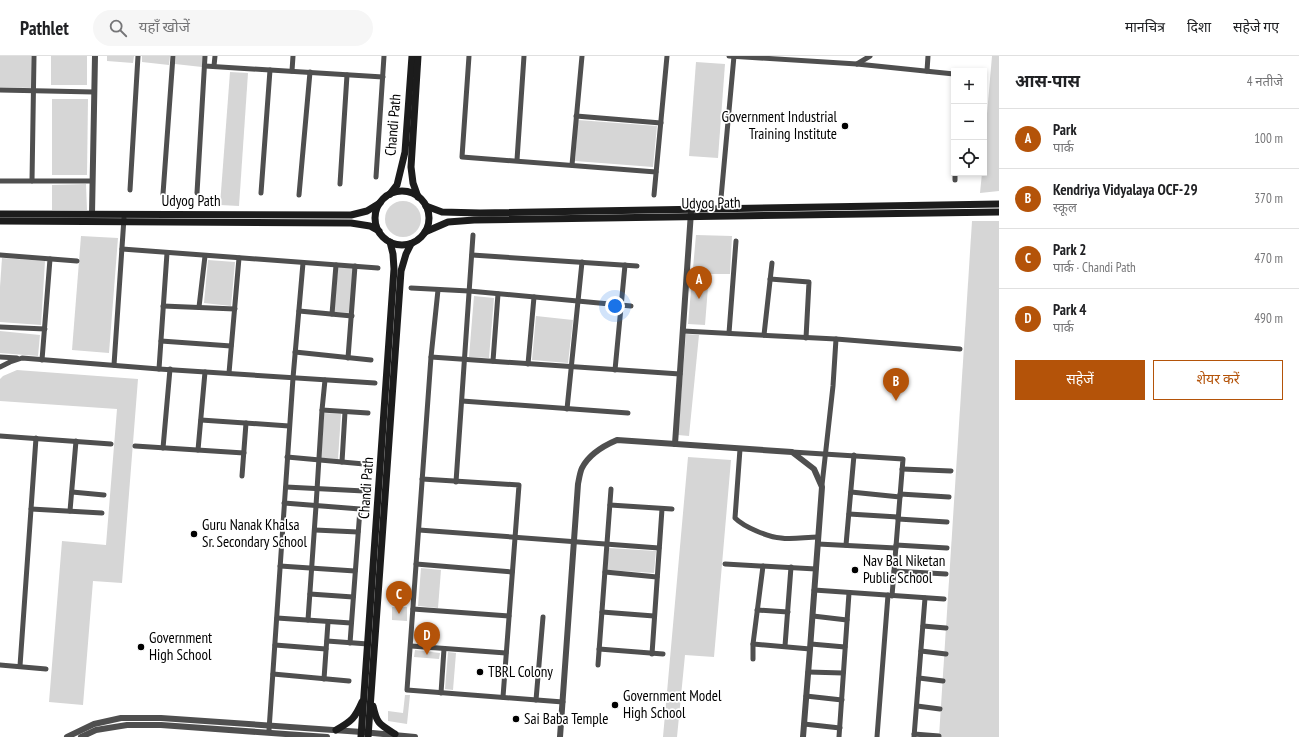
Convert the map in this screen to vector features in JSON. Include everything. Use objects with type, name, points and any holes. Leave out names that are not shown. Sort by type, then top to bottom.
[{"type":"main road","name":"Chandi Path","points":[[390,194],[397,185],[405,152],[412,56]]},
{"type":"main road","name":"Chandi Path","points":[[418,56],[411,167],[413,183],[418,196]]},
{"type":"main road","points":[[408,192],[418,196],[426,206],[429,215],[429,223],[425,232],[418,240],[411,244],[395,244],[390,242],[379,231],[376,221],[376,213],[380,203],[390,194],[408,192]]},
{"type":"main road","name":"Udyog Path","points":[[0,221],[351,215],[367,211],[380,203]]},
{"type":"main road","name":"Udyog Path","points":[[425,232],[448,222],[474,220],[691,214],[720,209],[999,204]]},
{"type":"main road","name":"Udyog Path","points":[[426,206],[442,212],[480,214],[999,212]]},
{"type":"main road","name":"Udyog Path","points":[[0,214],[92,214],[124,218],[351,223],[370,226],[379,231]]},
{"type":"main road","name":"Chandi Path","points":[[368,698],[368,644],[394,269],[393,254],[390,242]]},
{"type":"main road","name":"Chandi Path","points":[[365,735],[401,271],[406,254],[411,244]]},
{"type":"main road","points":[[336,730],[350,722],[368,698]]},
{"type":"main road","points":[[368,698],[376,720],[382,726],[395,734]]},
{"type":"street","points":[[32,181],[34,56]]},
{"type":"street","points":[[92,214],[95,56]]},
{"type":"street","points":[[130,190],[138,56]]},
{"type":"street","points":[[163,194],[173,56]]},
{"type":"street","points":[[197,193],[205,56]]},
{"type":"street","points":[[214,66],[215,56]]},
{"type":"street","points":[[292,71],[293,56]]},
{"type":"street","points":[[376,177],[384,56]]},
{"type":"street","points":[[469,56],[462,157],[517,160],[656,172]]},
{"type":"street","points":[[517,160],[524,56]]},
{"type":"street","points":[[572,165],[582,56]]},
{"type":"street","points":[[654,195],[667,56]]},
{"type":"street","points":[[729,56],[857,64],[951,74]]},
{"type":"street","points":[[720,209],[734,56]]},
{"type":"street","points":[[857,64],[870,56]]},
{"type":"street","points":[[927,71],[928,56]]},
{"type":"street","points":[[205,66],[383,77]]},
{"type":"street","points":[[261,193],[270,70]]},
{"type":"street","points":[[299,195],[310,72]]},
{"type":"street","points":[[340,184],[347,75]]},
{"type":"street","points":[[0,90],[94,92]]},
{"type":"street","points":[[576,116],[661,123]]},
{"type":"street","points":[[0,181],[92,181]]},
{"type":"street","points":[[675,444],[691,214]]},
{"type":"street","points":[[114,365],[124,218]]},
{"type":"street","points":[[456,482],[473,235]]},
{"type":"street","points":[[729,333],[736,241]]},
{"type":"street","points":[[122,249],[378,268]]},
{"type":"street","points":[[159,369],[167,253]]},
{"type":"street","points":[[472,255],[637,266]]},
{"type":"street","points":[[0,256],[77,261]]},
{"type":"street","points":[[199,307],[205,256]]},
{"type":"street","points":[[229,373],[239,258]]},
{"type":"street","points":[[42,360],[50,259]]},
{"type":"street","points":[[568,409],[582,262]]},
{"type":"street","points":[[269,732],[292,378],[303,263]]},
{"type":"street","points":[[764,335],[772,263]]},
{"type":"street","points":[[332,314],[336,265]]},
{"type":"street","points":[[348,358],[356,266]]},
{"type":"street","points":[[615,370],[625,266]]},
{"type":"street","points":[[770,279],[809,282],[806,338]]},
{"type":"street","points":[[411,288],[469,291],[631,306]]},
{"type":"street","points":[[438,290],[431,357],[407,690],[563,702]]},
{"type":"street","points":[[493,362],[498,294]]},
{"type":"street","points":[[528,364],[534,297]]},
{"type":"street","points":[[163,306],[235,309]]},
{"type":"street","points":[[299,311],[352,316]]},
{"type":"street","points":[[0,327],[45,329]]},
{"type":"street","points":[[683,331],[836,339],[960,349]]},
{"type":"street","points":[[803,737],[822,487],[833,386],[836,339]]},
{"type":"street","points":[[161,341],[231,346]]},
{"type":"street","points":[[295,352],[371,360]]},
{"type":"street","points":[[0,357],[375,383]]},
{"type":"street","points":[[431,357],[680,374]]},
{"type":"street","points":[[0,367],[22,358]]},
{"type":"street","points":[[163,448],[170,369]]},
{"type":"street","points":[[198,450],[206,372]]},
{"type":"street","points":[[308,620],[318,460],[325,380]]},
{"type":"street","points":[[462,401],[628,413]]},
{"type":"street","points":[[322,410],[368,413]]},
{"type":"street","points":[[342,462],[344,412]]},
{"type":"street","points":[[201,420],[289,426]]},
{"type":"street","points":[[242,476],[246,423]]},
{"type":"street","points":[[0,436],[111,444]]},
{"type":"street","points":[[20,666],[36,438]]},
{"type":"street","points":[[560,737],[578,484],[582,468],[593,454],[603,446],[617,440],[903,459],[894,571],[890,596],[877,737]]},
{"type":"street","points":[[70,511],[76,441]]},
{"type":"street","points":[[135,446],[244,453]]},
{"type":"street","points":[[740,448],[735,518],[740,523],[759,532],[781,538],[818,540],[846,545],[947,548]]},
{"type":"street","points":[[792,452],[814,469],[822,487]]},
{"type":"street","points":[[846,545],[854,455]]},
{"type":"street","points":[[287,457],[364,464]]},
{"type":"street","points":[[902,469],[951,471]]},
{"type":"street","points":[[422,479],[519,486],[503,697]]},
{"type":"street","points":[[286,487],[364,491]]},
{"type":"street","points":[[598,665],[611,489]]},
{"type":"street","points":[[72,492],[104,495]]},
{"type":"street","points":[[851,492],[949,497]]},
{"type":"street","points":[[284,503],[360,509],[350,643]]},
{"type":"street","points":[[610,505],[672,509]]},
{"type":"street","points":[[31,509],[102,513]]},
{"type":"street","points":[[652,654],[662,509]]},
{"type":"street","points":[[849,514],[946,522]]},
{"type":"street","points":[[314,530],[358,532]]},
{"type":"street","points":[[419,530],[659,548]]},
{"type":"street","points":[[416,564],[512,572]]},
{"type":"street","points":[[725,564],[816,569]]},
{"type":"street","points":[[280,566],[355,571]]},
{"type":"street","points":[[753,659],[753,644],[763,566]]},
{"type":"street","points":[[785,646],[791,567]]},
{"type":"street","points":[[894,571],[946,574]]},
{"type":"street","points":[[605,572],[657,577]]},
{"type":"street","points":[[814,590],[944,599]]},
{"type":"street","points":[[839,737],[849,593]]},
{"type":"street","points":[[310,594],[353,597]]},
{"type":"street","points":[[925,598],[914,735],[939,736]]},
{"type":"street","points":[[413,609],[509,616]]},
{"type":"street","points":[[757,610],[788,612]]},
{"type":"street","points":[[602,612],[654,616]]},
{"type":"street","points":[[813,616],[847,620]]},
{"type":"street","points":[[536,700],[543,617]]},
{"type":"street","points":[[277,618],[351,623]]},
{"type":"street","points":[[324,679],[328,622]]},
{"type":"street","points":[[923,626],[946,628]]},
{"type":"street","points":[[327,641],[368,644]]},
{"type":"street","points":[[753,644],[845,647]]},
{"type":"street","points":[[275,645],[326,649]]},
{"type":"street","points":[[411,646],[506,653]]},
{"type":"street","points":[[599,648],[663,654]]},
{"type":"street","points":[[441,693],[444,649]]},
{"type":"street","points":[[921,651],[946,654]]},
{"type":"street","points":[[0,665],[46,669]]},
{"type":"street","points":[[808,672],[843,673]]},
{"type":"street","points":[[273,674],[349,681]]},
{"type":"street","points":[[919,678],[943,681]]},
{"type":"street","points":[[806,696],[842,700]]},
{"type":"street","points":[[917,706],[940,709]]},
{"type":"street","points":[[67,737],[94,724],[122,718],[161,718],[270,725],[336,730],[365,735],[395,734],[415,737]]},
{"type":"street","points":[[804,724],[840,728]]},
{"type":"street","points":[[81,737],[96,730],[123,725],[161,725],[327,737]]},
{"type":"shaded area","points":[[0,56],[31,56],[31,88],[0,87]]},
{"type":"shaded area","points":[[51,56],[87,56],[87,85],[51,85]]},
{"type":"shaded area","points":[[107,56],[134,56],[133,63],[107,61]]},
{"type":"shaded area","points":[[142,56],[170,56],[169,65],[142,62]]},
{"type":"shaded area","points":[[176,56],[203,56],[202,67],[175,64]]},
{"type":"shaded area","points":[[992,56],[999,56],[999,191],[980,193],[982,176],[987,176],[987,114]]},
{"type":"shaded area","points":[[696,62],[725,64],[718,158],[689,156]]},
{"type":"shaded area","points":[[230,72],[248,73],[239,206],[220,205]]},
{"type":"shaded area","points":[[52,99],[88,99],[87,175],[52,175]]},
{"type":"shaded area","points":[[578,120],[657,126],[653,167],[575,161]]},
{"type":"shaded area","points":[[86,184],[87,210],[52,210],[52,185]]},
{"type":"shaded area","points":[[403,201],[413,204],[418,209],[421,219],[418,229],[413,234],[403,237],[393,234],[388,229],[385,219],[388,209],[393,204]]},
{"type":"shaded area","points":[[972,221],[999,221],[999,737],[939,737]]},
{"type":"shaded area","points":[[696,235],[732,236],[730,274],[709,274],[705,325],[688,324]]},
{"type":"shaded area","points":[[81,236],[118,238],[109,353],[72,350]]},
{"type":"shaded area","points":[[2,258],[45,261],[41,325],[0,322]]},
{"type":"shaded area","points":[[208,260],[235,262],[231,306],[204,303]]},
{"type":"shaded area","points":[[338,267],[354,268],[351,313],[334,312]]},
{"type":"shaded area","points":[[474,296],[494,298],[489,358],[469,357]]},
{"type":"shaded area","points":[[536,316],[573,320],[568,363],[532,360]]},
{"type":"shaded area","points":[[0,331],[40,335],[38,356],[0,353]]},
{"type":"shaded area","points":[[686,334],[699,335],[689,436],[678,435]]},
{"type":"shaded area","points":[[17,370],[138,379],[122,583],[93,581],[83,705],[49,702],[62,541],[106,545],[117,409],[0,401],[0,379],[3,376]]},
{"type":"shaded area","points":[[324,413],[341,414],[338,459],[321,458]]},
{"type":"shaded area","points":[[688,457],[731,460],[714,657],[685,655],[677,737],[663,737]]},
{"type":"shaded area","points":[[609,548],[656,551],[654,573],[607,570]]},
{"type":"shaded area","points":[[421,568],[441,570],[438,608],[418,606]]},
{"type":"shaded area","points":[[392,607],[407,607],[407,621],[392,620]]},
{"type":"shaded area","points":[[415,650],[440,653],[439,659],[414,657]]},
{"type":"shaded area","points":[[448,652],[456,653],[453,690],[445,689]]},
{"type":"shaded area","points":[[405,695],[410,695],[407,724],[388,721],[388,711],[403,713]]},
{"type":"place","name":"Government Industrial Training Institute","points":[[845,126]]},
{"type":"place","name":"Park","points":[[699,299]]},
{"type":"place","name":"Kendriya Vidyalaya OCF-29","points":[[896,401]]},
{"type":"place","name":"Guru Nanak Khalsa Sr. Secondary School","points":[[194,534]]},
{"type":"place","name":"Nav Bal Niketan Public School","points":[[855,570]]},
{"type":"place","name":"Park 2","points":[[399,614]]},
{"type":"place","name":"Government High School","points":[[141,647]]},
{"type":"place","name":"Park 4","points":[[427,655]]},
{"type":"place","name":"TBRL Colony","points":[[480,672]]},
{"type":"place","name":"Government Model High School","points":[[615,705]]},
{"type":"place","name":"Sai Baba Temple","points":[[516,719]]}]
